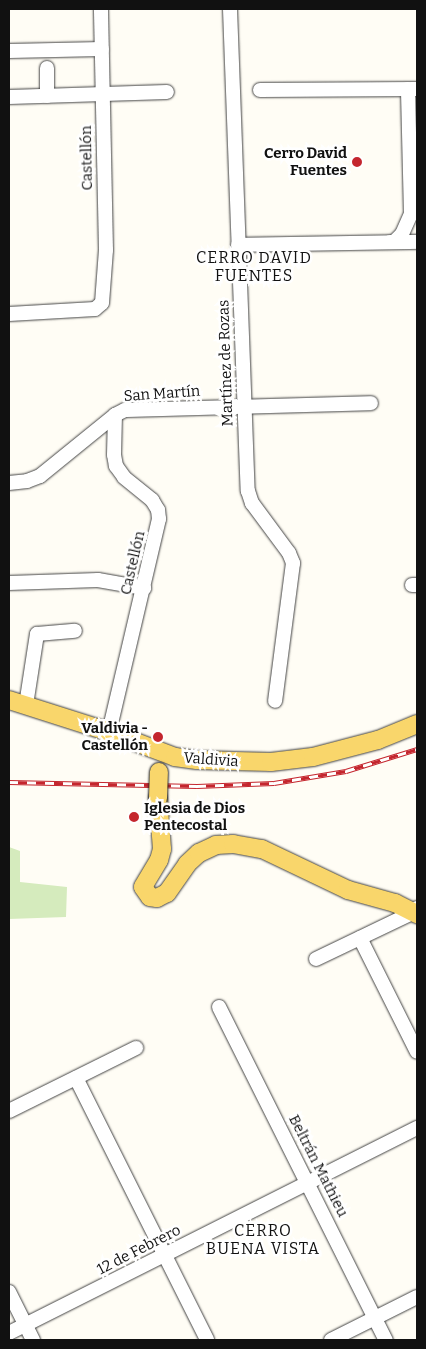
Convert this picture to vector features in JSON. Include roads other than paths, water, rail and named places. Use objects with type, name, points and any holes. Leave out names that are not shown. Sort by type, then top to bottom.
[{"type":"main road","name":"Valdivia","points":[[17,703],[109,732],[175,757],[197,760],[283,761],[351,748],[390,736],[417,724]]},
{"type":"main road","points":[[160,751],[158,798],[162,849],[159,860],[143,887],[150,897],[157,898],[167,893],[187,864],[199,853],[216,845],[233,844],[262,850],[348,890],[416,911]]},
{"type":"street","name":"Castellón","points":[[9,314],[95,309],[100,306],[103,300],[106,250],[100,9]]},
{"type":"street","name":"Martínez de Rozas","points":[[230,9],[243,406],[250,498],[289,553],[293,563],[275,701]]},
{"type":"street","points":[[9,51],[102,50]]},
{"type":"street","points":[[47,68],[47,96]]},
{"type":"street","points":[[260,90],[412,89],[411,214],[402,234],[394,242],[390,242]]},
{"type":"street","points":[[9,97],[167,92]]},
{"type":"street","points":[[238,245],[417,242]]},
{"type":"street","name":"San Martín","points":[[9,483],[27,481],[40,476],[115,415],[128,410],[371,403]]},
{"type":"street","name":"Castellón","points":[[109,732],[159,524],[159,515],[152,500],[124,477],[116,466],[114,455],[115,415]]},
{"type":"street","points":[[9,583],[98,580],[144,588]]},
{"type":"street","points":[[17,703],[37,634],[75,630]]},
{"type":"street","points":[[316,959],[416,911]]},
{"type":"street","points":[[360,938],[417,1052]]},
{"type":"street","name":"Beltrán Mathieu","points":[[219,1007],[386,1340]]},
{"type":"street","points":[[9,1111],[136,1048]]},
{"type":"street","points":[[76,1078],[207,1340]]},
{"type":"street","name":"12 de Febrero","points":[[9,1333],[417,1128]]},
{"type":"street","points":[[9,1292],[33,1340]]},
{"type":"street","points":[[330,1340],[417,1297]]},
{"type":"railway","points":[[9,782],[197,786],[274,783],[346,771],[417,749]]},
{"type":"place","name":"Cerro David Fuentes","points":[[357,162]]},
{"type":"place","name":"Valdivia - Castellón","points":[[158,737]]},
{"type":"place","name":"Iglesia de Dios Pentecostal","points":[[134,817]]},
{"type":"district","name":"CERRO DAVID FUENTES","points":[[254,267]]},
{"type":"district","name":"CERRO BUENA VISTA","points":[[263,1240]]}]
